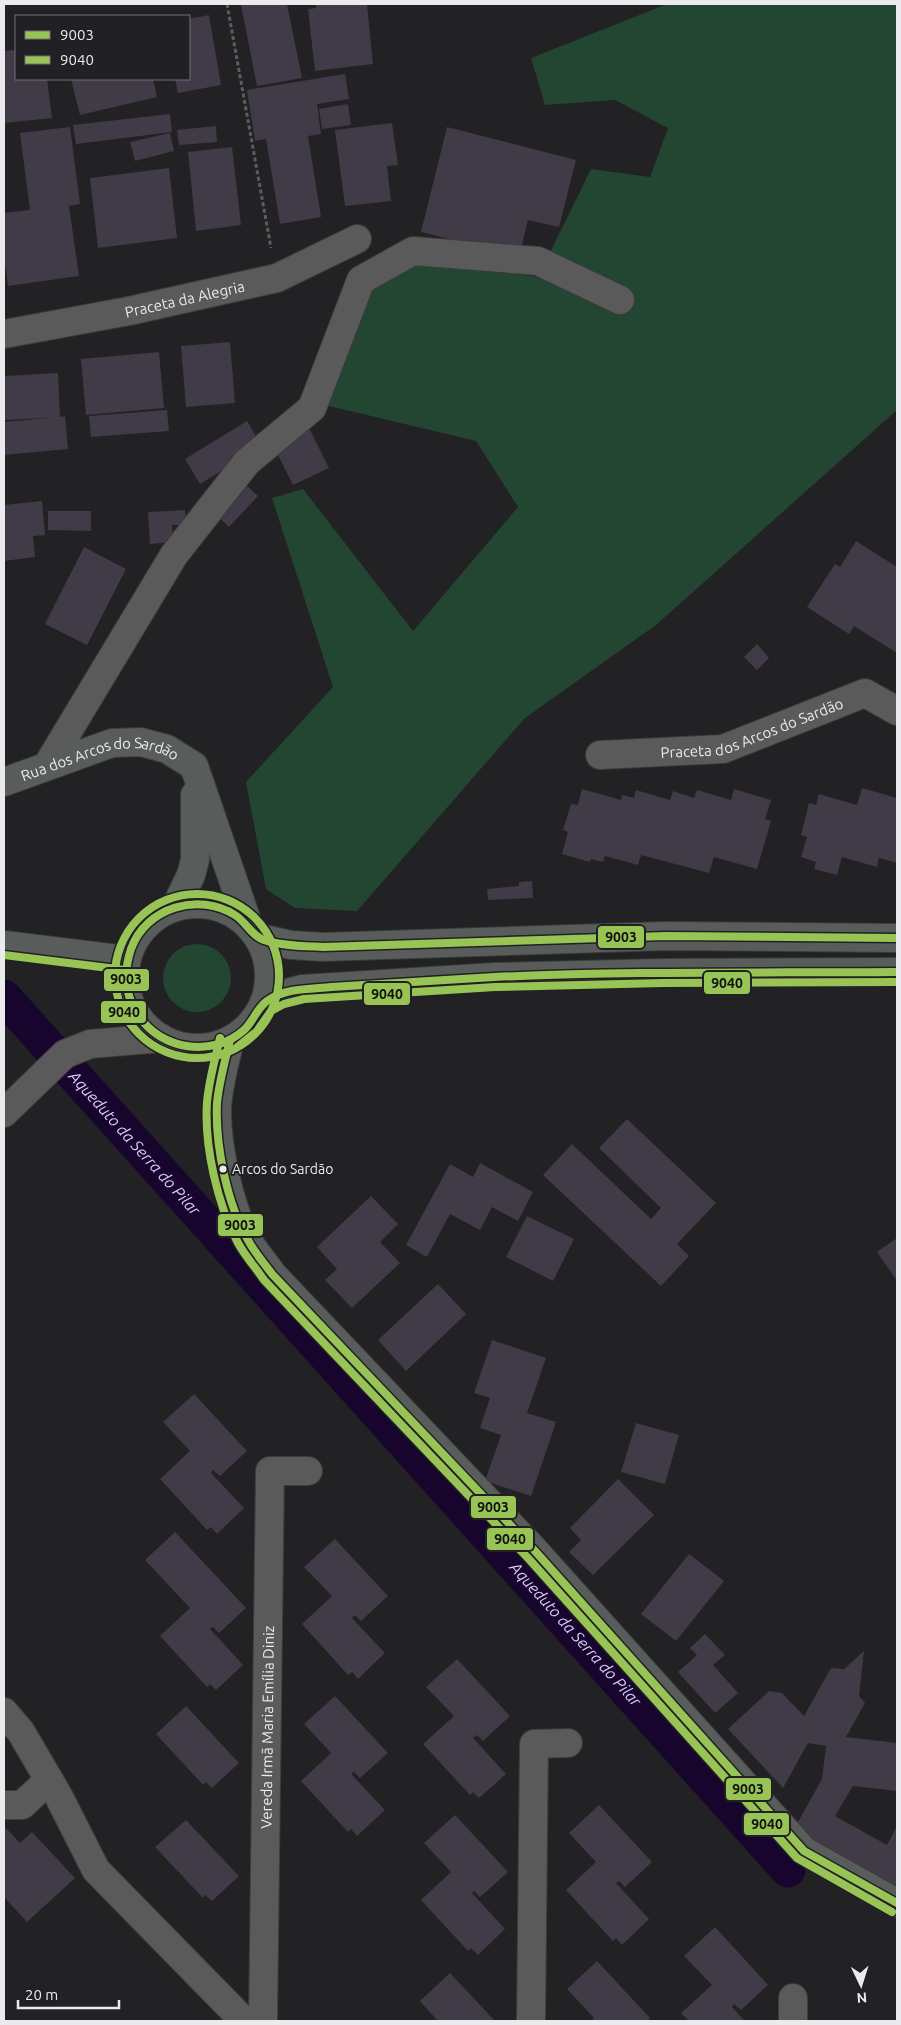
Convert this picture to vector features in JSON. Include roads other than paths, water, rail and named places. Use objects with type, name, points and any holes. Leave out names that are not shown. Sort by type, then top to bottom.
[{"type":"main road","name":"Rua dos Arcos do Sardão","points":[[4,782],[112,742],[141,742],[167,749],[194,766],[253,931]]},
{"type":"main road","name":"Rua dos Arcos do Sardão","points":[[176,906],[191,875],[194,860],[196,842],[194,766]]},
{"type":"main road","points":[[195,904],[214,906],[232,913],[253,931],[266,953],[269,986],[264,1003],[250,1024],[230,1040],[207,1048],[183,1046],[161,1038],[138,1018],[126,990],[124,975],[126,960],[138,933],[155,917],[176,906],[195,904]]},
{"type":"main road","points":[[253,931],[291,945],[322,947],[666,936],[897,938]]},
{"type":"main road","points":[[4,945],[126,960]]},
{"type":"main road","points":[[264,1003],[280,995],[302,989],[495,977],[682,973],[897,972]]},
{"type":"main road","points":[[230,1040],[222,1073],[217,1111],[220,1149],[230,1194],[247,1238],[272,1274],[535,1551],[804,1851],[897,1902]]},
{"type":"street","name":"Praceta da Alegria","points":[[4,334],[128,311],[277,278],[357,239]]},
{"type":"street","points":[[47,766],[174,554],[247,462],[312,408],[361,280],[413,251],[538,261],[620,300]]},
{"type":"street","name":"Praceta dos Arcos do Sardão","points":[[600,755],[723,749],[865,693],[897,711]]},
{"type":"street","points":[[4,1113],[65,1054],[90,1044],[161,1038]]},
{"type":"street","name":"Vereda Irmã Maria Emília Diniz","points":[[263,2021],[270,1470],[308,1471]]},
{"type":"street","points":[[4,1712],[22,1732],[50,1780],[96,1870],[244,2021]]},
{"type":"street","points":[[531,2021],[534,1744],[568,1743]]},
{"type":"street","points":[[4,1805],[22,1805],[50,1780]]},
{"type":"waterway","name":"Aqueduto da Serra do Pilar","points":[[4,997],[788,1870]]},
{"type":"place","name":"Arcos do Sardão","points":[[223,1169]]}]
